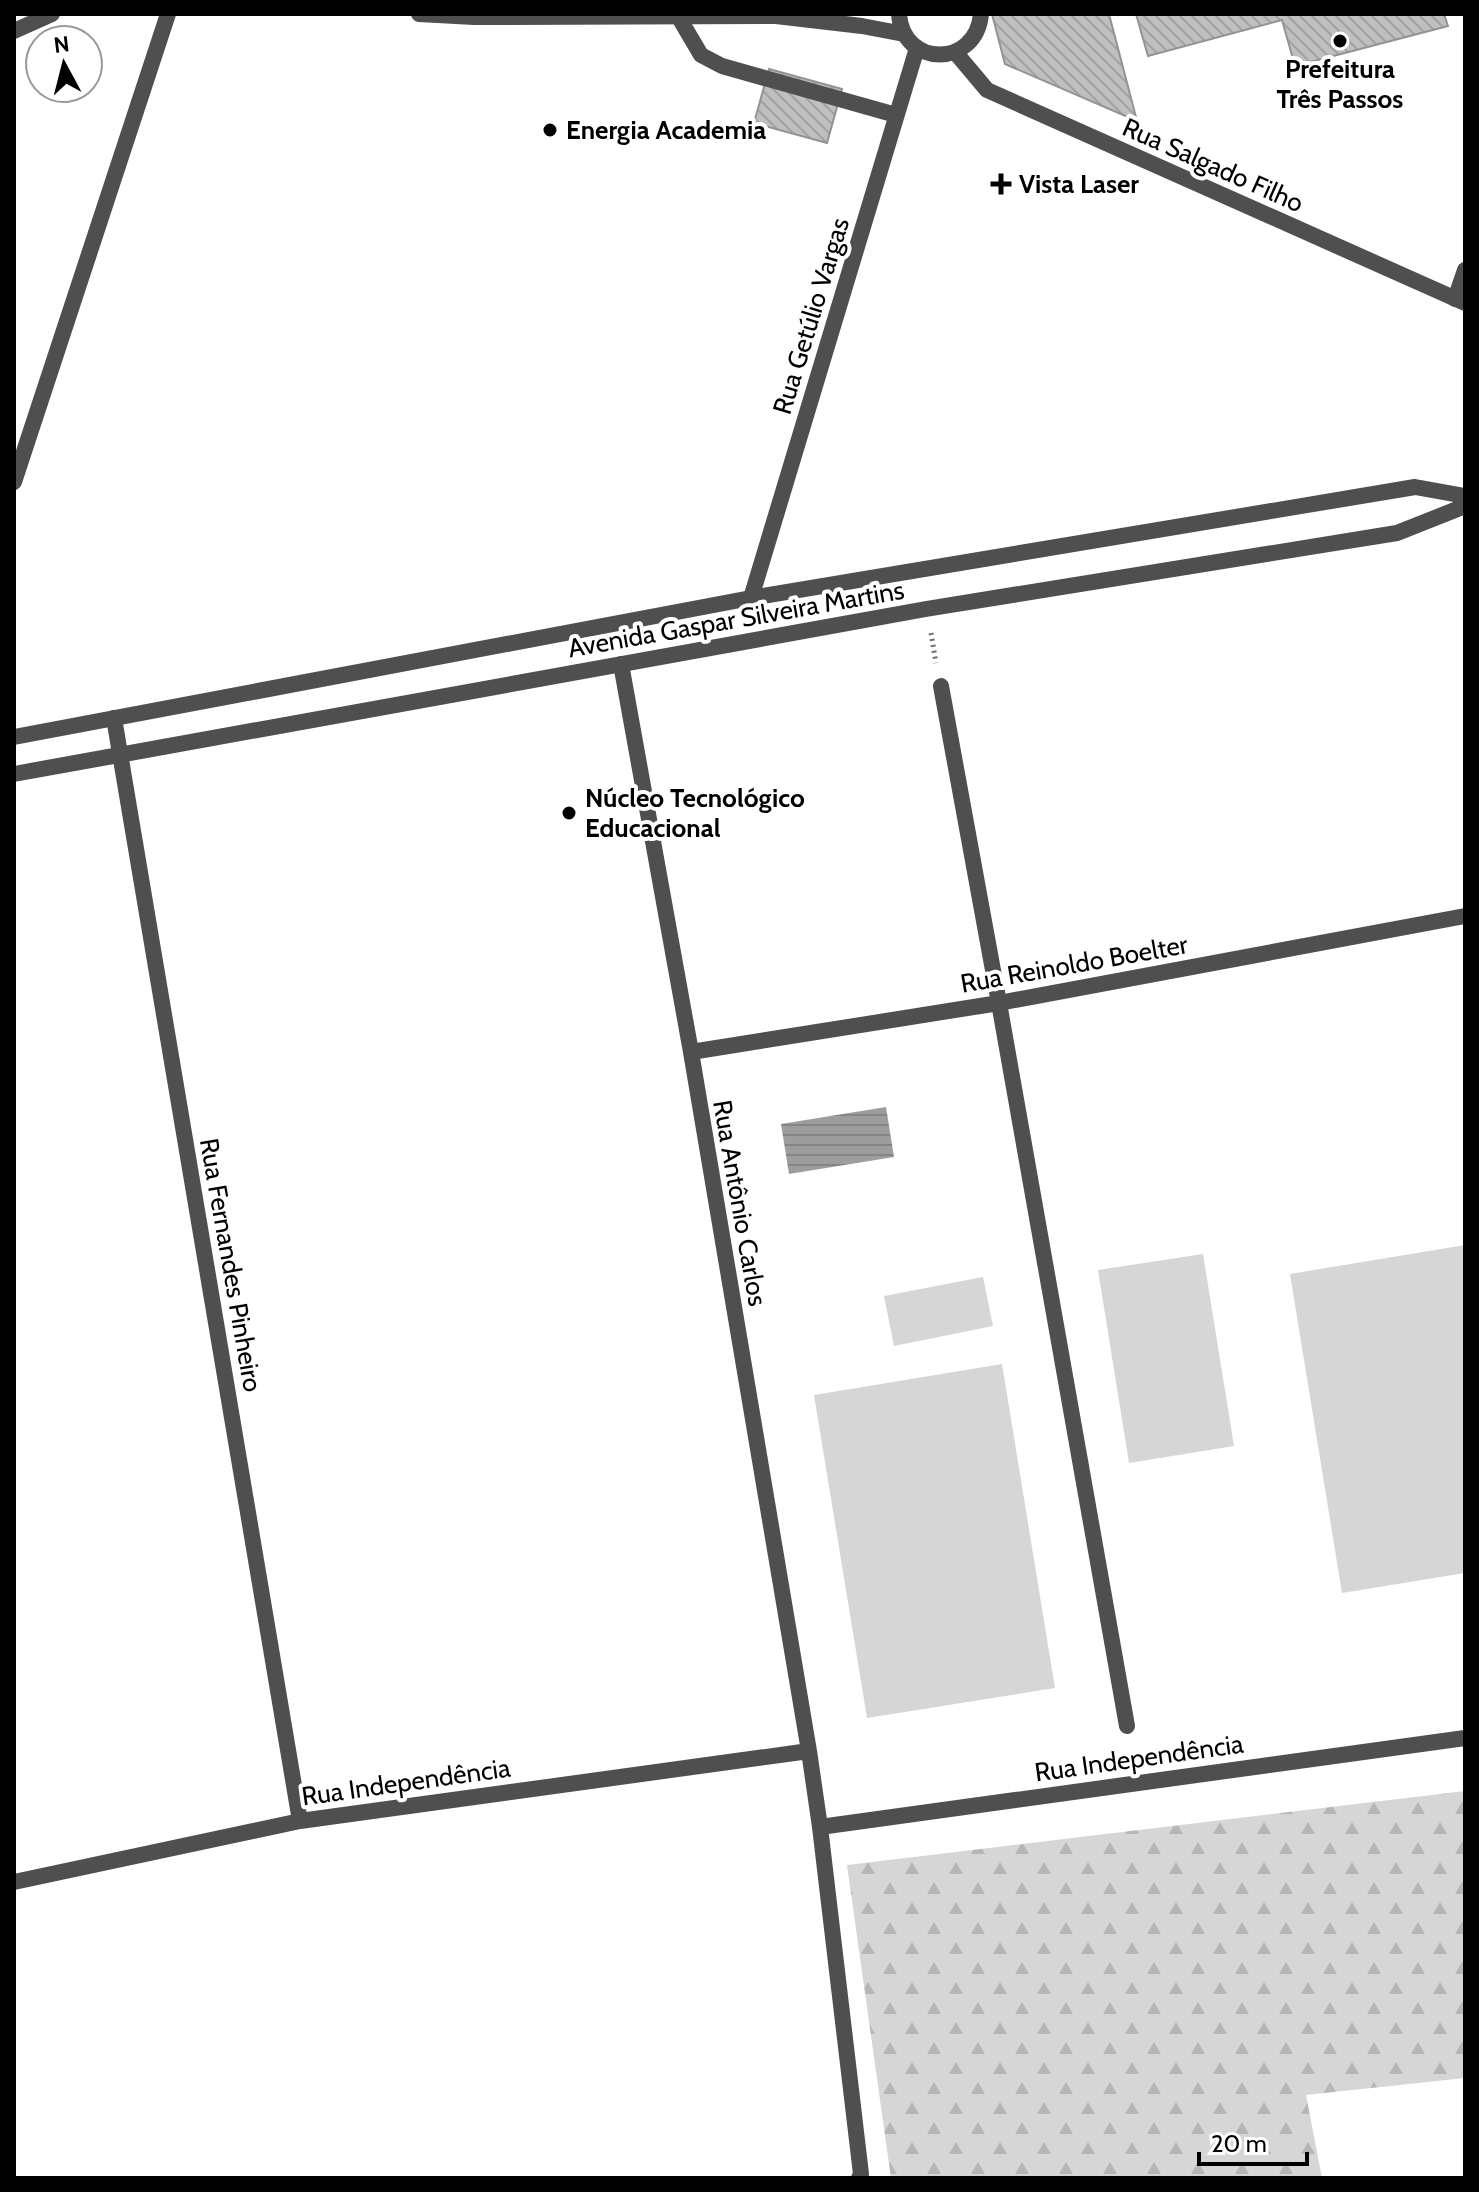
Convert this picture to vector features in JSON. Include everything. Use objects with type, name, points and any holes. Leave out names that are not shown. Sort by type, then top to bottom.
[{"type":"street","points":[[14,31],[52,14]]},
{"type":"street","points":[[14,482],[168,14]]},
{"type":"street","points":[[419,14],[474,17],[776,16],[904,34]]},
{"type":"street","points":[[899,14],[904,34],[917,48],[942,55],[966,46],[980,25],[981,14]]},
{"type":"street","points":[[678,16],[701,55],[722,66],[896,115]]},
{"type":"street","name":"Rua Getúlio Vargas","points":[[751,598],[917,48]]},
{"type":"street","name":"Rua Salgado Filho","points":[[955,52],[987,90],[1460,301]]},
{"type":"street","points":[[1460,301],[1465,270]]},
{"type":"street","name":"Avenida Gaspar Silveira Martins","points":[[14,737],[751,598],[1415,487],[1465,496]]},
{"type":"street","name":"Avenida Gaspar Silveira Martins","points":[[14,774],[926,609],[1397,533],[1465,506]]},
{"type":"street","name":"Rua Antônio Carlos","points":[[621,664],[691,1052],[809,1751],[860,2176]]},
{"type":"street","points":[[941,686],[1127,1726]]},
{"type":"street","name":"Rua Fernandes Pinheiro","points":[[114,718],[300,1821]]},
{"type":"street","name":"Rua Reinoldo Boelter","points":[[691,1052],[999,1003],[1465,916]]},
{"type":"street","name":"Rua Independência","points":[[820,1827],[1465,1738]]},
{"type":"street","name":"Rua Independência","points":[[14,1882],[300,1821],[809,1751]]},
{"type":"path","points":[[926,609],[941,686]]},
{"type":"green space","points":[[1465,1245],[1465,1573],[1342,1593],[1290,1274]]},
{"type":"green space","points":[[1203,1254],[1234,1446],[1129,1463],[1098,1270]]},
{"type":"green space","points":[[983,1277],[993,1326],[894,1346],[884,1296]]},
{"type":"green space","points":[[1002,1364],[1055,1688],[867,1718],[814,1395]]},
{"type":"green space","points":[[1465,1791],[1465,2078],[1306,2095],[1322,2178],[891,2178],[847,1865]]},
{"type":"shaded area","points":[[886,1107],[894,1157],[789,1174],[781,1124]]},
{"type":"building","points":[[992,14],[1109,14],[1137,121],[1005,64]]},
{"type":"building","name":"Prefeitura Três Passos","points":[[1136,14],[1444,14],[1448,26],[1295,66],[1282,20],[1148,56]]},
{"type":"building","points":[[769,69],[842,89],[827,143],[754,123]]},
{"type":"place","name":"Prefeitura Três Passos","points":[[1340,41]]},
{"type":"place","name":"Energia Academia","points":[[550,130]]},
{"type":"place","name":"Vista Laser","points":[[1001,184]]},
{"type":"place","name":"Núcleo Tecnológico Educacional","points":[[569,813]]}]
